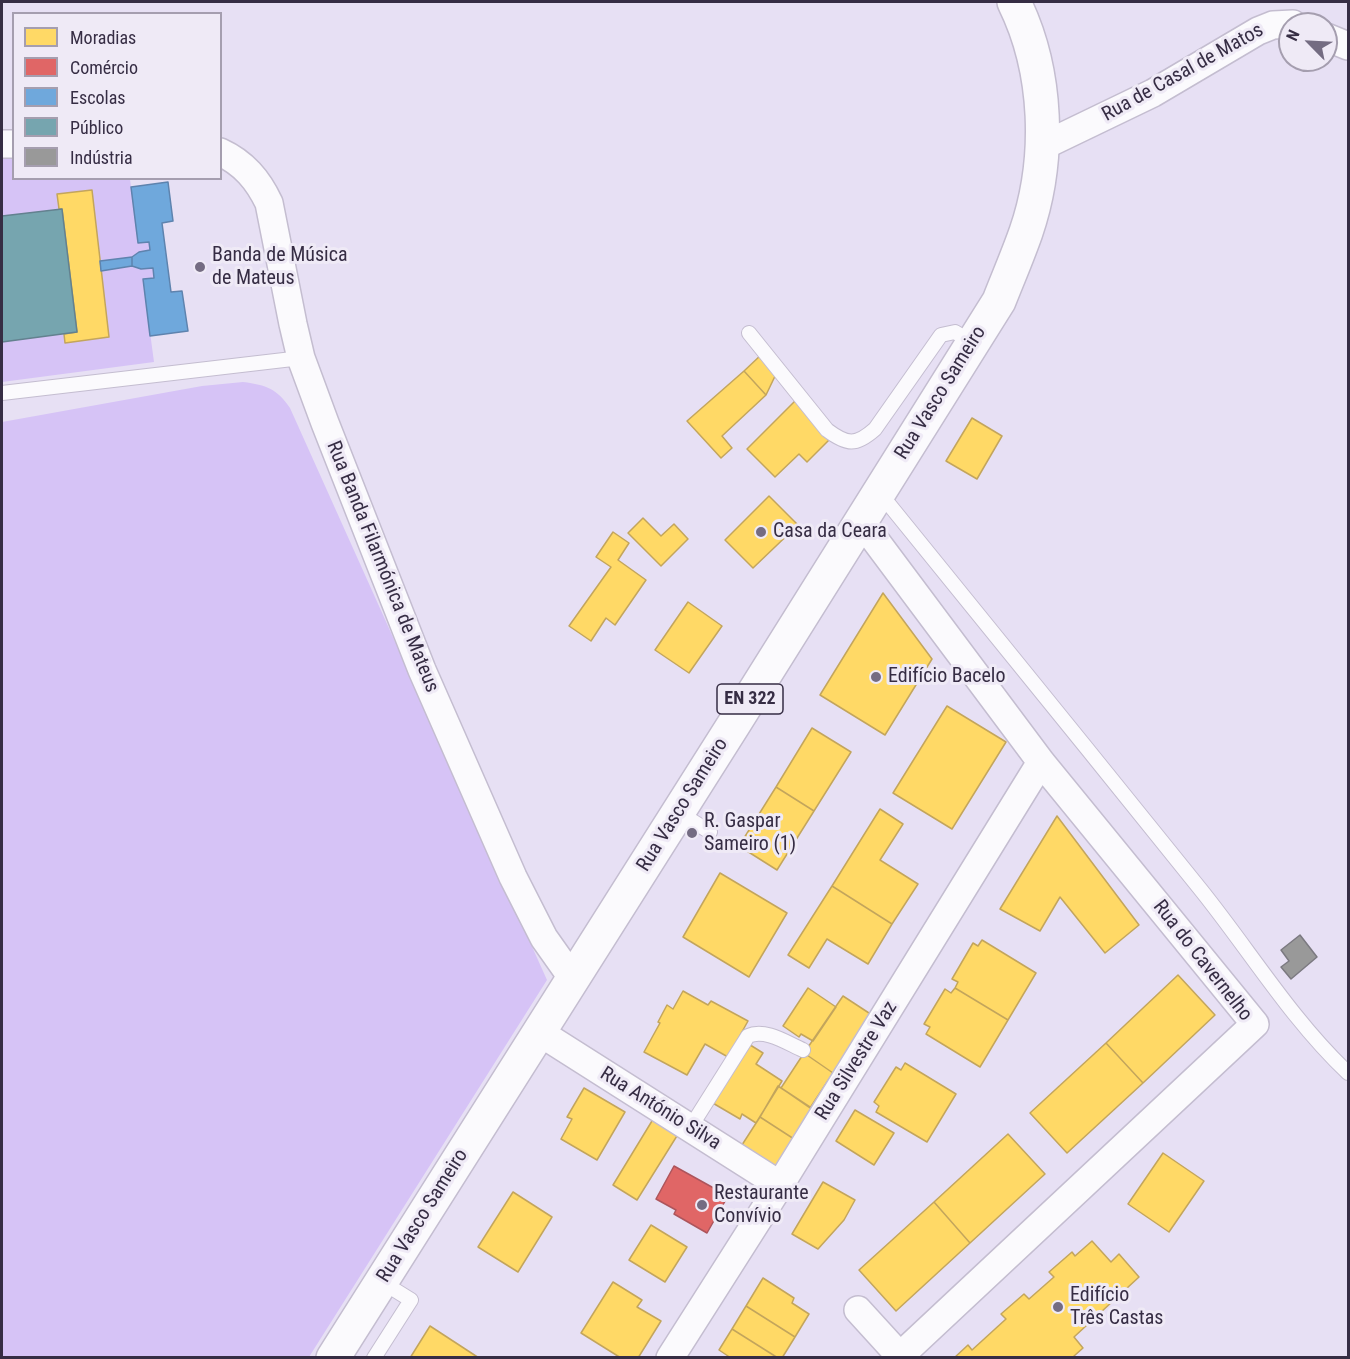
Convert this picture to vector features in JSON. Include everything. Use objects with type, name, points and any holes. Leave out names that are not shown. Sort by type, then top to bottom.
[{"type":"main road","name":"Rua Vasco Sameiro","points":[[333,1358],[999,301],[1027,230],[1039,183],[1043,146],[1040,92],[1031,48],[1014,2]]},
{"type":"street","name":"Rua de Casal de Matos","points":[[1043,146],[1185,76],[1248,36],[1278,21]]},
{"type":"street","name":"Rua Banda Filarmónica de Mateus","points":[[222,153],[236,159],[249,172],[261,186],[269,203],[292,324],[301,358],[325,423],[422,670],[531,915],[573,979]]},
{"type":"street","name":"Rua do Cavernelho","points":[[858,1310],[900,1356],[1255,1024],[1041,762],[861,521]]},
{"type":"street","name":"Rua Silvestre Vaz","points":[[670,1358],[780,1185],[1041,762]]},
{"type":"street","name":"Rua António Silva","points":[[539,1032],[780,1185]]},
{"type":"lane","points":[[749,333],[827,430],[844,440],[854,442],[863,439],[875,429],[941,335],[955,332],[974,343]]},
{"type":"lane","points":[[2,393],[301,358]]},
{"type":"lane","points":[[879,492],[1228,923],[1287,1006],[1324,1050],[1348,1073]]},
{"type":"lane","points":[[678,813],[710,832]]},
{"type":"lane","points":[[690,1128],[748,1036],[757,1033],[764,1034],[803,1050]]},
{"type":"lane","points":[[374,1358],[411,1300],[382,1282]]},
{"type":"shaded area","points":[[2,158],[12,158],[12,180],[130,180],[138,243],[149,242],[150,250],[139,252],[132,257],[132,266],[141,269],[153,268],[154,278],[143,280],[154,362],[2,382]]},
{"type":"shaded area","points":[[243,382],[271,389],[281,396],[290,408],[547,980],[309,1357],[2,1358],[2,422],[202,386]]},
{"type":"building: Moradias","points":[[92,190],[109,337],[65,343],[64,334],[77,332],[62,209],[59,209],[57,194]]},
{"type":"building: Moradias","points":[[762,354],[777,372],[766,395],[744,371]]},
{"type":"building: Moradias","points":[[744,371],[766,395],[722,436],[732,448],[721,458],[687,421]]},
{"type":"building: Moradias","points":[[795,401],[831,438],[807,462],[799,454],[775,477],[747,449]]},
{"type":"building: Moradias","points":[[972,418],[1002,436],[977,479],[946,461]]},
{"type":"building: Moradias","name":"Casa da Ceara","points":[[769,496],[798,525],[753,568],[725,540]]},
{"type":"building: Moradias","points":[[643,518],[661,536],[674,524],[688,539],[661,566],[628,533]]},
{"type":"building: Moradias","points":[[613,532],[629,543],[618,560],[646,580],[615,625],[606,618],[591,641],[569,626],[611,567],[596,557]]},
{"type":"building: Moradias","name":"Edifício Bacelo","points":[[883,593],[932,659],[885,735],[820,695]]},
{"type":"building: Moradias","points":[[688,602],[722,626],[689,673],[655,650]]},
{"type":"building: Moradias","points":[[947,706],[1006,742],[952,829],[893,793]]},
{"type":"building: Moradias","points":[[812,728],[851,752],[814,811],[776,787]]},
{"type":"building: Moradias","points":[[776,787],[814,811],[777,870],[739,846]]},
{"type":"building: Moradias","points":[[880,809],[903,824],[880,860],[918,884],[892,924],[832,886]]},
{"type":"building: Moradias","points":[[1057,816],[1139,925],[1105,953],[1060,897],[1040,931],[1000,909]]},
{"type":"building: Moradias","points":[[720,873],[787,913],[749,977],[683,937]]},
{"type":"building: Moradias","points":[[832,886],[892,924],[868,964],[827,939],[809,968],[788,955]]},
{"type":"building: Moradias","points":[[982,940],[1036,973],[1008,1020],[955,988],[958,982],[952,979],[973,943],[978,946]]},
{"type":"building: Moradias","points":[[1178,975],[1215,1015],[1143,1083],[1106,1043]]},
{"type":"building: Moradias","points":[[808,988],[836,1007],[813,1041],[801,1034],[799,1037],[783,1026]]},
{"type":"building: Moradias","points":[[955,988],[1008,1020],[980,1067],[926,1034],[930,1027],[924,1024],[945,989],[951,993]]},
{"type":"building: Moradias","points":[[683,991],[708,1005],[711,1001],[748,1021],[728,1057],[705,1044],[687,1075],[644,1052],[667,1005],[673,1009]]},
{"type":"building: Moradias","points":[[843,996],[872,1015],[833,1073],[804,1053]]},
{"type":"building: Moradias","points":[[747,1043],[763,1053],[756,1064],[782,1081],[756,1123],[742,1114],[740,1119],[711,1102]]},
{"type":"building: Moradias","points":[[1106,1043],[1143,1083],[1067,1153],[1030,1113]]},
{"type":"building: Moradias","points":[[804,1053],[833,1073],[810,1108],[781,1088]]},
{"type":"building: Moradias","points":[[905,1063],[956,1094],[927,1142],[876,1112],[879,1106],[874,1102],[896,1067],[901,1070]]},
{"type":"building: Moradias","points":[[778,1086],[813,1109],[794,1139],[760,1117]]},
{"type":"building: Moradias","points":[[584,1088],[625,1112],[597,1160],[561,1139],[572,1119],[567,1117]]},
{"type":"building: Moradias","points":[[855,1110],[894,1133],[874,1165],[836,1141]]},
{"type":"building: Moradias","points":[[655,1116],[680,1131],[637,1200],[613,1185]]},
{"type":"building: Moradias","points":[[760,1117],[794,1139],[774,1170],[740,1148]]},
{"type":"building: Moradias","points":[[1008,1134],[1045,1174],[970,1243],[934,1202]]},
{"type":"building: Moradias","points":[[1163,1153],[1204,1181],[1169,1232],[1128,1204]]},
{"type":"building: Moradias","points":[[823,1182],[855,1200],[844,1220],[818,1249],[792,1234]]},
{"type":"building: Moradias","points":[[513,1192],[552,1217],[518,1272],[478,1247]]},
{"type":"building: Moradias","points":[[934,1202],[970,1243],[896,1311],[859,1270]]},
{"type":"building: Moradias","points":[[651,1225],[687,1247],[665,1282],[629,1260]]},
{"type":"building: Moradias","name":"Edifício Três Castas","points":[[1092,1241],[1111,1262],[1119,1254],[1139,1277],[1074,1337],[1083,1348],[1074,1356],[1076,1358],[954,1358],[968,1345],[972,1350],[1006,1319],[1001,1314],[1024,1294],[1029,1299],[1054,1277],[1049,1272],[1072,1252],[1075,1256]]},
{"type":"building: Moradias","points":[[763,1278],[794,1298],[792,1303],[809,1314],[795,1337],[746,1306]]},
{"type":"building: Moradias","points":[[613,1282],[642,1300],[637,1307],[661,1321],[638,1358],[621,1358],[581,1333]]},
{"type":"building: Moradias","points":[[746,1306],[795,1337],[782,1358],[778,1358],[732,1329]]},
{"type":"building: Moradias","points":[[430,1326],[479,1358],[410,1358]]},
{"type":"building: Moradias","points":[[732,1329],[778,1358],[731,1358],[719,1350]]},
{"type":"building: Comércio","points":[[674,1166],[728,1196],[707,1233],[674,1214],[676,1210],[656,1199]]},
{"type":"building: Escolas","points":[[168,182],[173,221],[162,223],[171,292],[182,291],[188,331],[150,336],[143,279],[154,278],[153,268],[141,269],[132,266],[132,257],[139,252],[150,250],[149,242],[138,243],[131,187]]},
{"type":"building: Escolas","points":[[132,257],[132,266],[101,271],[100,261]]},
{"type":"building: Público","points":[[62,209],[77,332],[2,342],[2,216]]},
{"type":"building: Indústria","points":[[1300,935],[1317,957],[1291,979],[1281,967],[1289,961],[1281,950]]},
{"type":"place","name":"Banda de Música de Mateus","points":[[200,267]]},
{"type":"place","name":"Casa da Ceara","points":[[761,532]]},
{"type":"place","name":"Edifício Bacelo","points":[[876,677]]},
{"type":"place","name":"R. Gaspar Sameiro (1)","points":[[692,833]]},
{"type":"place","name":"Restaurante Convívio","points":[[702,1205]]},
{"type":"place","name":"Edifício Três Castas","points":[[1058,1307]]}]
